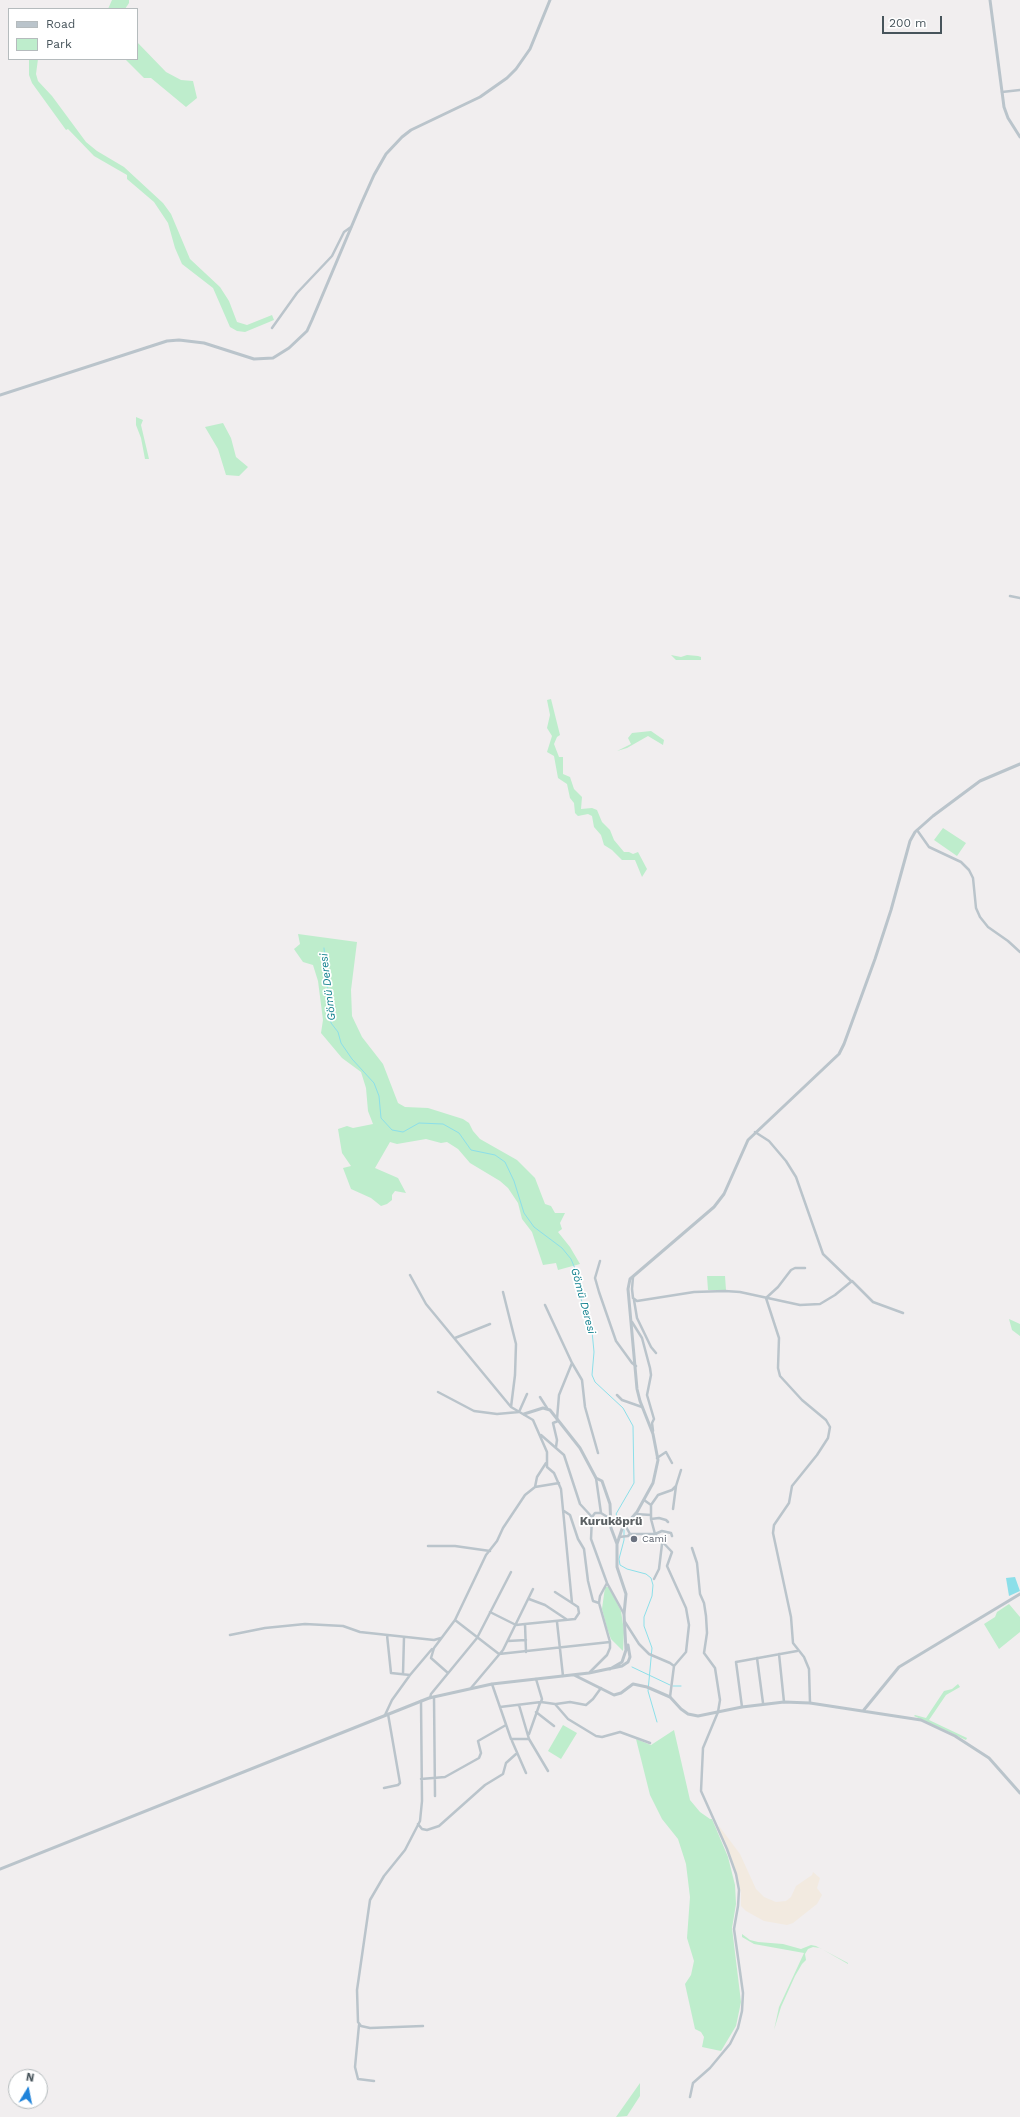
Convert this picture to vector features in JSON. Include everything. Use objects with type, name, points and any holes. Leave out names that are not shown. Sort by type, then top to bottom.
[{"type":"street","points":[[0,395],[167,341],[179,340],[204,343],[254,359],[273,358],[289,348],[306,331],[374,175],[394,145],[411,130],[480,97],[507,78],[516,69],[530,49],[550,0]]},
{"type":"street","points":[[990,0],[1001,92],[1008,118],[1020,136]]},
{"type":"street","points":[[1001,92],[1020,90]]},
{"type":"street","points":[[272,328],[297,293],[318,273],[332,256],[344,232],[351,227]]},
{"type":"street","points":[[1010,596],[1020,598]]},
{"type":"street","points":[[653,1434],[642,1407],[637,1389],[628,1289],[633,1277],[714,1207],[724,1194],[742,1151],[755,1132],[832,1062],[844,1044],[891,910],[910,841],[917,830],[980,781],[1020,764]]},
{"type":"street","points":[[917,830],[929,847],[961,862],[969,870],[973,878],[976,908],[980,917],[988,928],[1008,941],[1020,952]]},
{"type":"street","points":[[755,1132],[769,1141],[786,1161],[796,1177],[823,1254],[873,1302],[903,1313]]},
{"type":"street","points":[[600,1261],[595,1278],[599,1292],[616,1341],[632,1363],[636,1366]]},
{"type":"street","points":[[766,1298],[778,1287],[791,1270],[796,1268],[805,1268]]},
{"type":"street","points":[[410,1275],[426,1304],[511,1407],[533,1420],[547,1452],[547,1467],[554,1473],[563,1494],[572,1603]]},
{"type":"street","points":[[633,1277],[632,1289],[637,1318],[650,1347],[656,1353]]},
{"type":"street","points":[[634,1300],[709,1291],[740,1292],[788,1304],[812,1306],[827,1300],[851,1281]]},
{"type":"street","points":[[503,1292],[516,1344],[515,1375],[511,1407]]},
{"type":"street","points":[[766,1298],[779,1338],[778,1368],[780,1376],[802,1400],[828,1422],[830,1427],[828,1438],[817,1455],[792,1486],[789,1503],[773,1529],[778,1559],[783,1574],[784,1591],[791,1617],[793,1643],[804,1657],[809,1669],[810,1703]]},
{"type":"street","points":[[544,1305],[572,1363],[582,1380],[585,1407],[598,1453]]},
{"type":"street","points":[[617,1544],[621,1537],[622,1529],[635,1514],[653,1483],[658,1458],[653,1434],[652,1423],[654,1419],[647,1395],[651,1375],[650,1368],[642,1338],[632,1322]]},
{"type":"street","points":[[455,1338],[490,1324]]},
{"type":"street","points":[[558,1420],[559,1395],[572,1363]]},
{"type":"street","points":[[438,1392],[474,1411],[497,1414],[519,1412]]},
{"type":"street","points":[[519,1412],[527,1394]]},
{"type":"street","points":[[616,1395],[622,1400],[642,1407]]},
{"type":"street","points":[[540,1397],[587,1458],[596,1478],[601,1513]]},
{"type":"street","points":[[524,1414],[547,1408]]},
{"type":"street","points":[[556,1447],[557,1440],[553,1423],[558,1420]]},
{"type":"street","points":[[540,1435],[564,1455],[580,1504],[592,1517]]},
{"type":"street","points":[[658,1458],[666,1452],[672,1463]]},
{"type":"street","points":[[535,1487],[537,1477],[547,1463]]},
{"type":"street","points":[[673,1509],[680,1470]]},
{"type":"street","points":[[0,1869],[421,1701],[492,1684],[610,1669],[624,1660],[626,1639],[624,1614],[626,1594],[617,1567],[617,1544],[609,1518],[610,1504],[602,1481],[596,1478]]},
{"type":"street","points":[[384,1788],[398,1785],[400,1782],[387,1715],[392,1700],[410,1675],[434,1648],[455,1620],[486,1555],[525,1495],[535,1487],[559,1483]]},
{"type":"street","points":[[670,1697],[674,1666],[686,1652],[689,1625],[686,1608],[667,1566],[672,1552],[662,1544],[654,1534],[651,1520],[651,1505],[658,1495],[672,1490],[676,1486]]},
{"type":"street","points":[[643,1500],[651,1505]]},
{"type":"street","points":[[564,1511],[570,1515],[578,1539],[584,1550],[588,1581],[593,1601],[599,1603]]},
{"type":"street","points":[[609,1518],[601,1513],[595,1513],[592,1517],[591,1539],[607,1582],[624,1614]]},
{"type":"street","points":[[635,1514],[651,1516]]},
{"type":"street","points":[[651,1520],[659,1518],[668,1522]]},
{"type":"street","points":[[625,1525],[629,1535]]},
{"type":"street","points":[[621,1537],[629,1535],[654,1534],[662,1531],[671,1533],[672,1536]]},
{"type":"street","points":[[654,1579],[659,1569],[662,1544]]},
{"type":"street","points":[[428,1546],[455,1546],[490,1551]]},
{"type":"street","points":[[690,2097],[693,2083],[710,2068],[730,2044],[738,2028],[743,1999],[734,1929],[739,1890],[736,1874],[727,1849],[701,1791],[703,1748],[718,1712],[720,1700],[715,1668],[704,1653],[707,1633],[706,1616],[704,1603],[700,1594],[697,1563],[692,1548]]},
{"type":"street","points":[[430,1698],[431,1694],[477,1638],[511,1572]]},
{"type":"street","points":[[589,1672],[607,1655],[610,1642],[599,1603],[600,1596],[607,1582]]},
{"type":"street","points":[[471,1688],[508,1641],[533,1589]]},
{"type":"street","points":[[490,1612],[516,1625],[557,1622],[575,1618],[579,1613],[578,1607],[555,1592]]},
{"type":"street","points":[[863,1711],[899,1667],[1020,1594]]},
{"type":"street","points":[[529,1599],[545,1605],[567,1620]]},
{"type":"street","points":[[455,1620],[499,1654],[610,1642]]},
{"type":"street","points":[[557,1622],[563,1676]]},
{"type":"street","points":[[625,1622],[638,1644],[655,1658],[670,1663],[674,1666]]},
{"type":"street","points":[[230,1635],[265,1628],[305,1624],[342,1626],[360,1632],[404,1637],[434,1640],[442,1638]]},
{"type":"street","points":[[525,1624],[526,1652]]},
{"type":"street","points":[[386,1635],[390,1672],[393,1674],[410,1675]]},
{"type":"street","points":[[403,1674],[404,1637]]},
{"type":"street","points":[[508,1641],[526,1640]]},
{"type":"street","points":[[434,1648],[431,1658],[448,1673]]},
{"type":"street","points":[[742,1707],[736,1662],[798,1650]]},
{"type":"street","points":[[779,1654],[784,1702]]},
{"type":"street","points":[[757,1658],[763,1704]]},
{"type":"street","points":[[573,1674],[616,1695],[633,1684],[647,1687],[670,1697],[688,1714],[698,1716],[742,1707],[784,1702],[810,1703],[921,1720],[955,1736],[989,1758],[1020,1793]]},
{"type":"street","points":[[528,1735],[542,1699],[536,1679]]},
{"type":"street","points":[[492,1684],[516,1754],[526,1773]]},
{"type":"street","points":[[500,1708],[540,1702],[555,1704],[570,1702],[586,1705],[593,1699],[601,1688]]},
{"type":"street","points":[[434,1697],[435,1796]]},
{"type":"street","points":[[374,2081],[360,2081],[358,2079],[355,2067],[358,2024],[357,1990],[370,1900],[384,1876],[405,1850],[418,1824],[422,1801],[421,1701]]},
{"type":"street","points":[[555,1704],[568,1720],[596,1736],[602,1737],[620,1732],[650,1743]]},
{"type":"street","points":[[519,1705],[529,1739],[548,1771]]},
{"type":"street","points":[[536,1712],[554,1726]]},
{"type":"street","points":[[421,1779],[445,1777],[479,1758],[481,1753],[478,1741],[506,1725]]},
{"type":"street","points":[[511,1740],[529,1739]]},
{"type":"street","points":[[418,1824],[422,1829],[427,1830],[439,1826],[485,1785],[503,1774],[503,1766],[516,1754]]},
{"type":"street","points":[[358,2024],[370,2028],[423,2026]]},
{"type":"green space","points":[[112,0],[129,0],[126,8],[108,8]]},
{"type":"green space","points":[[138,43],[166,72],[181,80],[193,81],[197,98],[186,107],[151,78],[144,78],[126,60],[138,60]]},
{"type":"green space","points":[[29,60],[38,60],[36,74],[38,81],[52,96],[86,142],[97,151],[124,167],[163,203],[171,214],[190,259],[220,287],[229,301],[237,322],[247,325],[272,315],[274,320],[245,332],[237,331],[230,327],[213,288],[182,264],[175,248],[168,223],[154,202],[127,179],[127,175],[94,156],[68,129],[66,130],[32,83],[29,75]]},
{"type":"green space","points":[[136,417],[143,420],[141,425],[149,459],[145,459],[141,438],[136,425]]},
{"type":"green space","points":[[223,423],[231,438],[236,457],[248,467],[239,476],[226,475],[218,449],[205,427]]},
{"type":"green space","points":[[671,655],[681,657],[687,655],[698,656],[701,657],[701,660],[676,660]]},
{"type":"green space","points":[[551,699],[560,735],[557,737],[554,744],[559,757],[563,757],[563,774],[570,777],[574,789],[582,797],[581,809],[592,808],[597,810],[602,822],[610,830],[614,840],[624,852],[633,854],[638,852],[647,869],[642,877],[635,860],[622,860],[612,850],[604,845],[601,835],[594,827],[592,816],[588,814],[578,816],[575,813],[574,803],[570,798],[567,784],[558,778],[554,756],[547,752],[552,736],[547,728],[550,715],[547,700]]},
{"type":"green space","points":[[651,731],[664,740],[663,745],[648,736],[627,748],[617,751],[631,744],[628,738],[632,733]]},
{"type":"green space","points":[[943,828],[966,843],[957,856],[934,840]]},
{"type":"green space","points":[[298,934],[357,942],[351,990],[352,1016],[362,1037],[383,1064],[398,1103],[405,1107],[428,1108],[463,1119],[469,1123],[473,1131],[480,1139],[517,1160],[535,1178],[545,1204],[551,1206],[555,1213],[565,1213],[560,1223],[562,1229],[558,1232],[570,1247],[580,1264],[558,1270],[556,1263],[543,1265],[532,1232],[522,1219],[518,1203],[508,1188],[500,1181],[470,1163],[458,1149],[447,1142],[441,1143],[426,1139],[397,1144],[390,1142],[375,1168],[398,1178],[406,1193],[395,1191],[392,1195],[392,1200],[387,1204],[381,1206],[371,1198],[351,1189],[343,1168],[351,1166],[342,1153],[338,1129],[347,1126],[353,1128],[373,1124],[368,1111],[366,1088],[361,1072],[342,1058],[321,1033],[323,1020],[318,981],[313,965],[303,962],[294,949],[300,944]]},
{"type":"green space","points":[[707,1276],[725,1276],[726,1290],[708,1290]]},
{"type":"green space","points":[[1009,1319],[1020,1324],[1020,1336],[1012,1330]]},
{"type":"green space","points":[[605,1587],[609,1587],[621,1611],[624,1631],[623,1651],[611,1639],[607,1628],[602,1609]]},
{"type":"green space","points":[[1009,1604],[1020,1617],[1020,1632],[999,1649],[984,1624],[995,1617],[997,1612]]},
{"type":"green space","points":[[958,1684],[960,1687],[946,1695],[929,1720],[967,1738],[966,1740],[914,1716],[926,1718],[944,1691],[952,1689]]},
{"type":"green space","points":[[563,1725],[577,1733],[561,1759],[548,1751]]},
{"type":"green space","points":[[674,1730],[690,1800],[700,1812],[712,1819],[728,1857],[735,1885],[736,1904],[732,1928],[741,2002],[736,2026],[721,2051],[702,2047],[704,2037],[701,2032],[695,2029],[685,1984],[691,1975],[694,1961],[687,1938],[690,1897],[686,1864],[678,1839],[662,1819],[650,1795],[636,1739],[651,1745]]},
{"type":"green space","points":[[742,1934],[750,1940],[758,1942],[783,1944],[801,1949],[811,1945],[820,1948],[813,1947],[808,1949],[805,1954],[806,1960],[795,1976],[781,2007],[774,2030],[779,2007],[804,1953],[754,1944],[742,1937]]},
{"type":"green space","points":[[823,1950],[848,1963],[848,1964]]},
{"type":"green space","points":[[640,2083],[640,2096],[627,2116],[616,2117]]},
{"type":"sand","points":[[719,1826],[740,1854],[756,1889],[764,1897],[776,1902],[786,1901],[791,1897],[796,1886],[812,1875],[813,1872],[820,1878],[817,1888],[822,1895],[817,1904],[793,1923],[787,1925],[764,1921],[746,1911],[741,1906],[741,1892],[737,1876],[729,1851],[718,1828]]},
{"type":"water","points":[[1015,1577],[1020,1591],[1009,1596],[1006,1578]]},
{"type":"waterway","name":"Gömü Deresi","points":[[324,948],[331,1023],[338,1032],[341,1043],[352,1059],[374,1083],[379,1096],[381,1118],[392,1130],[403,1132],[419,1123],[443,1124],[459,1133],[471,1150],[495,1155],[505,1162],[514,1181],[524,1213],[534,1227],[562,1248],[571,1259],[576,1271],[579,1293],[592,1331],[594,1352],[592,1375],[595,1382],[623,1408],[633,1426],[634,1483],[616,1514],[623,1527]]},
{"type":"waterway","name":"Gömü Deresi","points":[[624,1530],[624,1540],[619,1559],[620,1565],[627,1569],[646,1574],[651,1578],[653,1585],[652,1596],[644,1617],[644,1626],[652,1648],[648,1691],[657,1722]]},
{"type":"waterway","name":"Gömü Deresi","points":[[632,1667],[670,1685]]},
{"type":"waterway","points":[[673,1686],[681,1686]]},
{"type":"place","name":"Cami","points":[[634,1539]]},
{"type":"district","name":"Kuruköprü","points":[[611,1521]]}]
